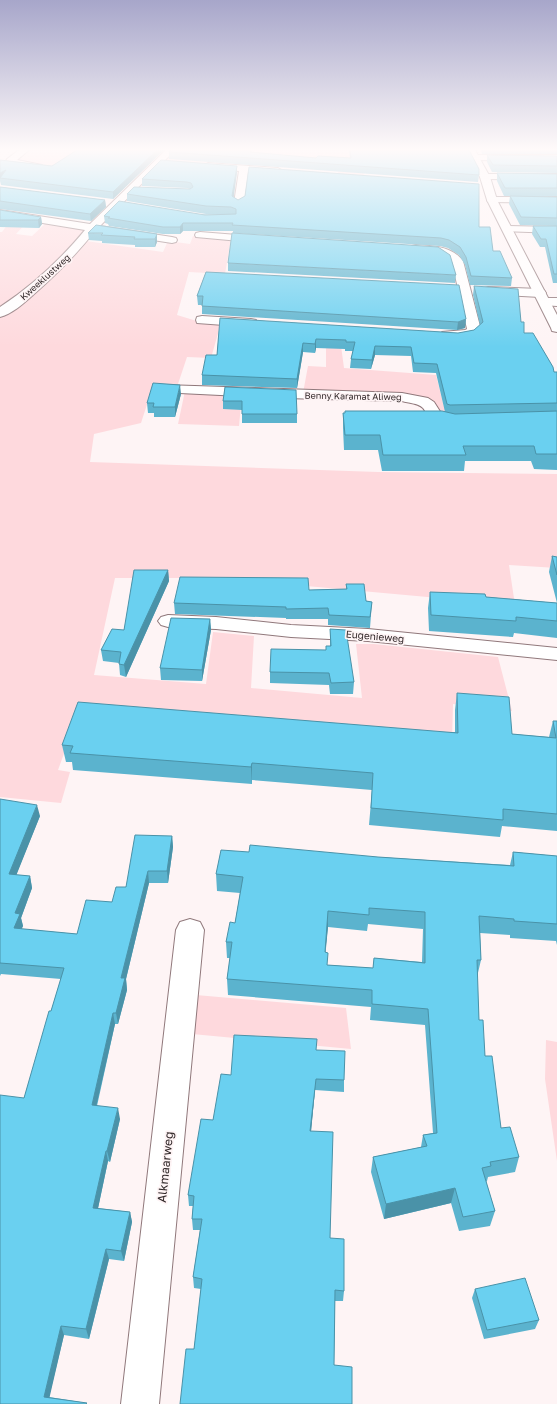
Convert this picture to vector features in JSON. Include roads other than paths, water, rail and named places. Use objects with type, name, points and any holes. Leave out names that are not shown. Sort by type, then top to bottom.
[{"type":"street","points":[[17,216],[172,240]]},
{"type":"street","name":"Kweeklustweg","points":[[0,313],[23,297],[53,271],[71,254],[93,227],[105,216]]},
{"type":"street","points":[[501,216],[547,299],[557,328]]},
{"type":"street","points":[[508,229],[557,230]]},
{"type":"street","points":[[200,235],[268,240]]},
{"type":"street","points":[[402,247],[440,250],[452,254],[457,261],[474,330],[468,334],[457,336],[434,335]]},
{"type":"street","points":[[449,289],[547,299]]},
{"type":"street","points":[[202,320],[262,324]]},
{"type":"street","name":"Benny Karamat Aliweg","points":[[164,389],[402,397],[423,401],[429,405],[435,416],[442,420],[469,422]]},
{"type":"street","name":"Eugenieweg","points":[[168,621],[216,623],[291,631],[368,634],[557,654]]},
{"type":"street","name":"Alkmaarweg","points":[[140,1404],[190,930]]}]
